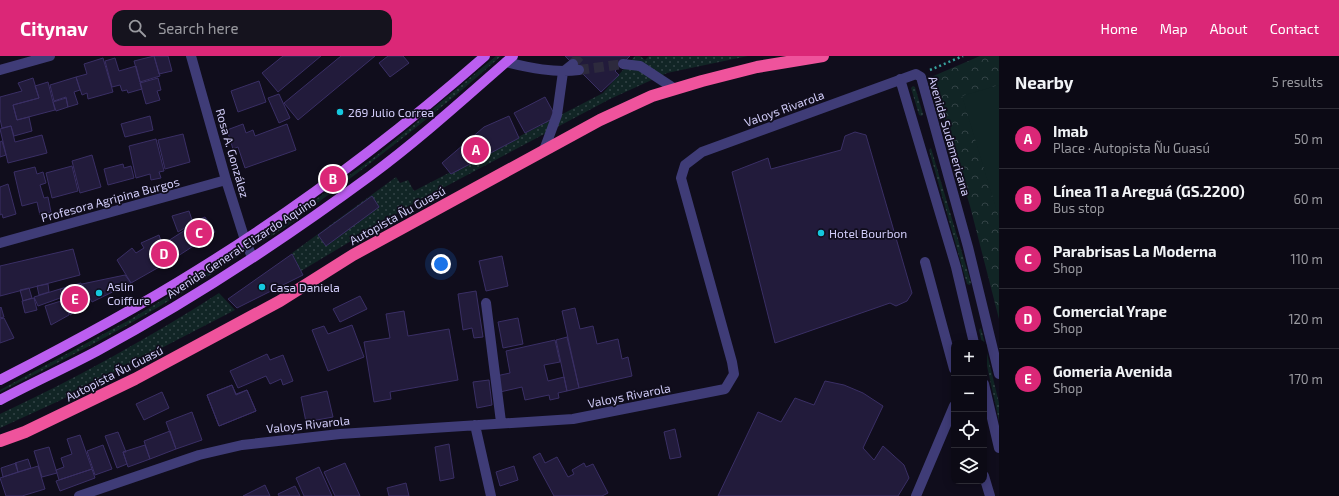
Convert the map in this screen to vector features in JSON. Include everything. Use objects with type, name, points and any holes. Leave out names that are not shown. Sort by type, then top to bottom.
[{"type":"highway","name":"Autopista Ñu Guasú","points":[[0,441],[25,432],[142,376],[280,301],[353,255],[600,120],[652,96],[675,89],[757,68],[823,56]]},
{"type":"main road","name":"Avenida General Elizardo Aquino","points":[[0,380],[89,334],[195,272],[245,240],[333,178],[396,131],[484,56]]},
{"type":"main road","name":"Avenida General Elizardo Aquino","points":[[0,400],[98,350],[190,296],[306,222],[371,175],[450,112],[509,59]]},
{"type":"street","points":[[0,70],[50,56]]},
{"type":"street","name":"Rosa A. González","points":[[191,56],[226,180],[252,257]]},
{"type":"street","points":[[509,59],[530,68],[563,72],[576,67]]},
{"type":"street","points":[[623,64],[640,66],[675,89]]},
{"type":"street","points":[[544,150],[557,115],[563,72]]},
{"type":"street","name":"Avenida Sudamericana","points":[[900,79],[919,74],[921,77],[983,304],[999,374]]},
{"type":"street","points":[[900,79],[966,309],[973,340]]},
{"type":"street","name":"Valoys Rivarola","points":[[80,496],[199,455],[242,445],[340,434],[501,422],[573,419],[725,389],[734,374],[732,362],[681,178],[685,165],[702,152],[900,79]]},
{"type":"street","name":"Profesora Agripina Burgos","points":[[0,242],[226,180]]},
{"type":"street","points":[[925,262],[951,358]]},
{"type":"street","points":[[486,303],[501,422]]},
{"type":"street","points":[[966,309],[983,304]]},
{"type":"street","points":[[987,397],[999,448]]},
{"type":"street","points":[[916,496],[951,412]]},
{"type":"street","points":[[476,424],[491,496]]},
{"type":"street","points":[[986,484],[990,496]]},
{"type":"path","points":[[919,74],[963,56]]},
{"type":"green space","points":[[496,56],[501,56],[435,113],[389,149],[289,225],[271,237],[257,243],[376,156]]},
{"type":"green space","points":[[635,56],[640,56],[645,60],[649,56],[748,56],[667,73],[610,99],[411,205],[301,271],[292,253],[396,177],[400,183],[408,180],[414,191],[603,93]]},
{"type":"green space","points":[[980,56],[999,56],[999,319],[970,206],[931,77]]},
{"type":"green space","points":[[999,85],[999,218],[962,96]]},
{"type":"green space","points":[[913,86],[915,87],[923,114],[922,116],[919,115],[911,88]]},
{"type":"green space","points":[[931,148],[971,283],[970,285],[967,284],[929,150]]},
{"type":"green space","points":[[237,254],[239,256],[152,311],[92,345],[0,392],[0,390],[131,319]]},
{"type":"green space","points":[[219,293],[235,310],[61,400],[0,428],[0,414],[56,387],[111,357],[166,326]]},
{"type":"green space","points":[[981,328],[984,340],[981,340],[979,330]]},
{"type":"green space","points":[[987,353],[999,403],[999,421],[987,366]]},
{"type":"building","points":[[154,56],[160,76],[140,82],[134,61]]},
{"type":"building","points":[[154,56],[168,56],[172,71],[159,74]]},
{"type":"building","points":[[283,56],[321,56],[278,92],[262,73]]},
{"type":"building","points":[[341,56],[375,56],[298,120],[284,103]]},
{"type":"building","points":[[388,56],[403,56],[409,63],[390,77],[379,63]]},
{"type":"building","points":[[565,56],[630,56],[615,71],[619,75],[601,92]]},
{"type":"building","points":[[103,58],[113,92],[88,99],[87,93],[82,95],[76,77],[87,74],[84,64]]},
{"type":"building","points":[[115,58],[119,71],[136,66],[142,89],[128,93],[127,90],[122,91],[120,85],[112,87],[105,61]]},
{"type":"building","points":[[76,77],[80,90],[74,92],[78,104],[68,107],[66,97],[54,101],[50,85]]},
{"type":"building","points":[[33,78],[39,98],[13,105],[17,120],[29,117],[32,131],[14,136],[11,126],[2,128],[0,119],[0,97],[22,91],[18,83]]},
{"type":"building","points":[[158,78],[161,90],[157,91],[160,100],[146,104],[140,83]]},
{"type":"building","points":[[259,81],[266,102],[238,112],[231,91]]},
{"type":"building","points":[[48,82],[55,110],[17,120],[13,105],[39,98],[35,86]]},
{"type":"building","points":[[279,94],[290,118],[279,123],[268,98]]},
{"type":"building","points":[[545,97],[556,117],[525,133],[514,113]]},
{"type":"building","points":[[66,98],[68,107],[56,111],[53,102]]},
{"type":"building","points":[[150,116],[153,130],[125,137],[121,124]]},
{"type":"building","points":[[509,116],[519,138],[451,174],[442,163],[484,127]]},
{"type":"building","points":[[243,124],[246,133],[253,130],[255,136],[287,124],[296,150],[245,168],[238,147],[233,149],[227,130]]},
{"type":"building","points":[[11,126],[15,142],[42,135],[47,153],[8,163],[0,129]]},
{"type":"building","name":"Hotel Bourbon","points":[[855,132],[866,135],[912,293],[907,301],[896,306],[890,303],[775,343],[732,172],[768,158],[771,169],[841,150],[845,136]]},
{"type":"building","points":[[183,134],[190,162],[165,169],[158,140]]},
{"type":"building","points":[[156,139],[164,171],[159,172],[161,178],[151,180],[150,174],[136,178],[129,146]]},
{"type":"building","points":[[2,141],[6,155],[0,157],[0,142]]},
{"type":"building","points":[[92,155],[101,187],[80,193],[72,161]]},
{"type":"building","points":[[123,164],[124,168],[131,166],[134,178],[108,185],[104,169]]},
{"type":"building","points":[[72,166],[78,191],[52,198],[46,173]]},
{"type":"building","points":[[35,167],[37,174],[43,172],[46,183],[40,185],[44,198],[48,197],[51,212],[40,215],[37,202],[22,206],[14,172]]},
{"type":"building","points":[[8,184],[16,214],[3,218],[2,214],[0,215],[0,187]]},
{"type":"building","points":[[372,196],[379,207],[326,246],[318,235]]},
{"type":"building","points":[[189,211],[193,223],[178,232],[172,216]]},
{"type":"building","points":[[205,217],[215,232],[178,256],[168,241],[196,223],[195,221]]},
{"type":"building","points":[[159,235],[168,262],[131,283],[117,260],[132,248],[136,253],[144,248],[141,243]]},
{"type":"building","points":[[73,249],[80,275],[0,296],[0,266]]},
{"type":"building","name":"Casa Daniela","points":[[292,254],[303,275],[237,308],[228,299]]},
{"type":"building","points":[[502,256],[508,286],[486,291],[479,261]]},
{"type":"building","name":"Aslin Coiffure","points":[[125,275],[131,283],[92,302],[82,284]]},
{"type":"building","points":[[81,283],[88,304],[70,315],[60,289]]},
{"type":"building","points":[[48,284],[49,292],[39,295],[37,286]]},
{"type":"building","points":[[29,288],[32,298],[23,301],[20,290]]},
{"type":"building","points":[[60,289],[63,297],[38,306],[34,297]]},
{"type":"building","points":[[476,291],[483,337],[474,338],[472,328],[463,330],[458,294]]},
{"type":"building","points":[[360,296],[367,309],[340,322],[333,309]]},
{"type":"building","points":[[34,298],[37,310],[25,313],[22,301]]},
{"type":"building","points":[[64,300],[69,315],[51,325],[45,306]]},
{"type":"building","points":[[1,307],[4,317],[0,318],[0,308]]},
{"type":"building","points":[[575,308],[580,329],[593,326],[597,344],[618,339],[622,359],[628,357],[632,376],[579,388],[562,311]]},
{"type":"building","points":[[404,311],[408,336],[449,329],[458,380],[390,392],[391,399],[374,402],[364,342],[390,338],[386,314]]},
{"type":"building","points":[[4,318],[14,338],[0,343],[0,319]]},
{"type":"building","points":[[518,318],[523,344],[503,348],[498,322]]},
{"type":"building","points":[[352,325],[364,357],[328,371],[312,330],[324,326],[328,334]]},
{"type":"building","points":[[567,337],[579,388],[567,391],[556,340]]},
{"type":"building","points":[[555,340],[560,362],[544,365],[548,381],[564,377],[567,391],[558,393],[559,398],[550,400],[549,395],[525,400],[522,387],[500,392],[496,376],[510,373],[506,351]]},
{"type":"building","points":[[267,354],[270,360],[283,355],[293,381],[283,385],[281,379],[270,384],[266,376],[238,388],[230,371]]},
{"type":"building","points":[[489,380],[492,405],[477,408],[473,382]]},
{"type":"building","points":[[825,381],[844,385],[863,393],[883,406],[863,448],[874,460],[883,446],[904,465],[909,478],[898,496],[718,496],[758,412],[781,422],[795,398],[814,405]]},
{"type":"building","points":[[232,385],[236,394],[247,390],[256,411],[219,426],[207,395]]},
{"type":"building","points":[[232,385],[236,395],[247,390],[256,411],[219,426],[207,395]]},
{"type":"building","points":[[327,391],[333,417],[306,422],[301,397]]},
{"type":"building","points":[[162,392],[169,408],[144,420],[136,404]]},
{"type":"building","points":[[192,412],[202,440],[176,449],[166,422]]},
{"type":"building","points":[[675,429],[681,457],[670,459],[664,432]]},
{"type":"building","points":[[170,431],[176,449],[150,459],[144,441]]},
{"type":"building","points":[[118,432],[126,452],[123,452],[127,464],[117,468],[105,436]]},
{"type":"building","points":[[80,435],[92,469],[59,480],[56,470],[64,467],[61,458],[72,454],[67,439]]},
{"type":"building","points":[[449,444],[454,478],[440,481],[435,447]]},
{"type":"building","points":[[103,445],[112,469],[95,475],[87,451]]},
{"type":"building","points":[[145,445],[150,459],[128,467],[123,452]]},
{"type":"building","points":[[49,447],[57,473],[42,477],[34,451]]},
{"type":"building","points":[[540,453],[545,463],[557,457],[568,477],[574,474],[572,470],[584,463],[586,467],[593,464],[608,493],[602,496],[554,496],[533,457]]},
{"type":"building","points":[[28,459],[31,468],[18,472],[15,463]]},
{"type":"building","points":[[16,463],[18,472],[3,477],[1,468]]},
{"type":"building","points":[[345,463],[360,496],[335,496],[324,472]]},
{"type":"building","points":[[38,466],[45,489],[22,496],[6,496],[0,478]]},
{"type":"building","points":[[514,466],[518,480],[500,486],[496,472]]},
{"type":"building","points":[[319,467],[332,496],[304,496],[296,478]]},
{"type":"building","points":[[92,469],[95,478],[60,491],[56,481]]},
{"type":"building","points":[[406,483],[409,496],[389,496],[387,488]]},
{"type":"building","points":[[265,485],[270,496],[243,496]]},
{"type":"building","points":[[295,486],[300,496],[279,496],[278,494]]},
{"type":"tunnel","points":[[573,64],[580,56]]},
{"type":"tunnel","points":[[579,70],[623,64]]},
{"type":"place","name":"269 Julio Correa","points":[[340,112]]},
{"type":"place","name":"Imab","points":[[476,150]]},
{"type":"place","name":"Línea 11 a Areguá (GS.2200)","points":[[333,179]]},
{"type":"place","name":"Parabrisas La Moderna","points":[[199,233]]},
{"type":"place","name":"Hotel Bourbon","points":[[821,233]]},
{"type":"place","name":"Comercial Yrape","points":[[164,254]]},
{"type":"place","name":"Casa Daniela","points":[[262,287]]},
{"type":"place","name":"Aslin Coiffure","points":[[99,293]]},
{"type":"place","name":"Gomeria Avenida","points":[[75,299]]}]
